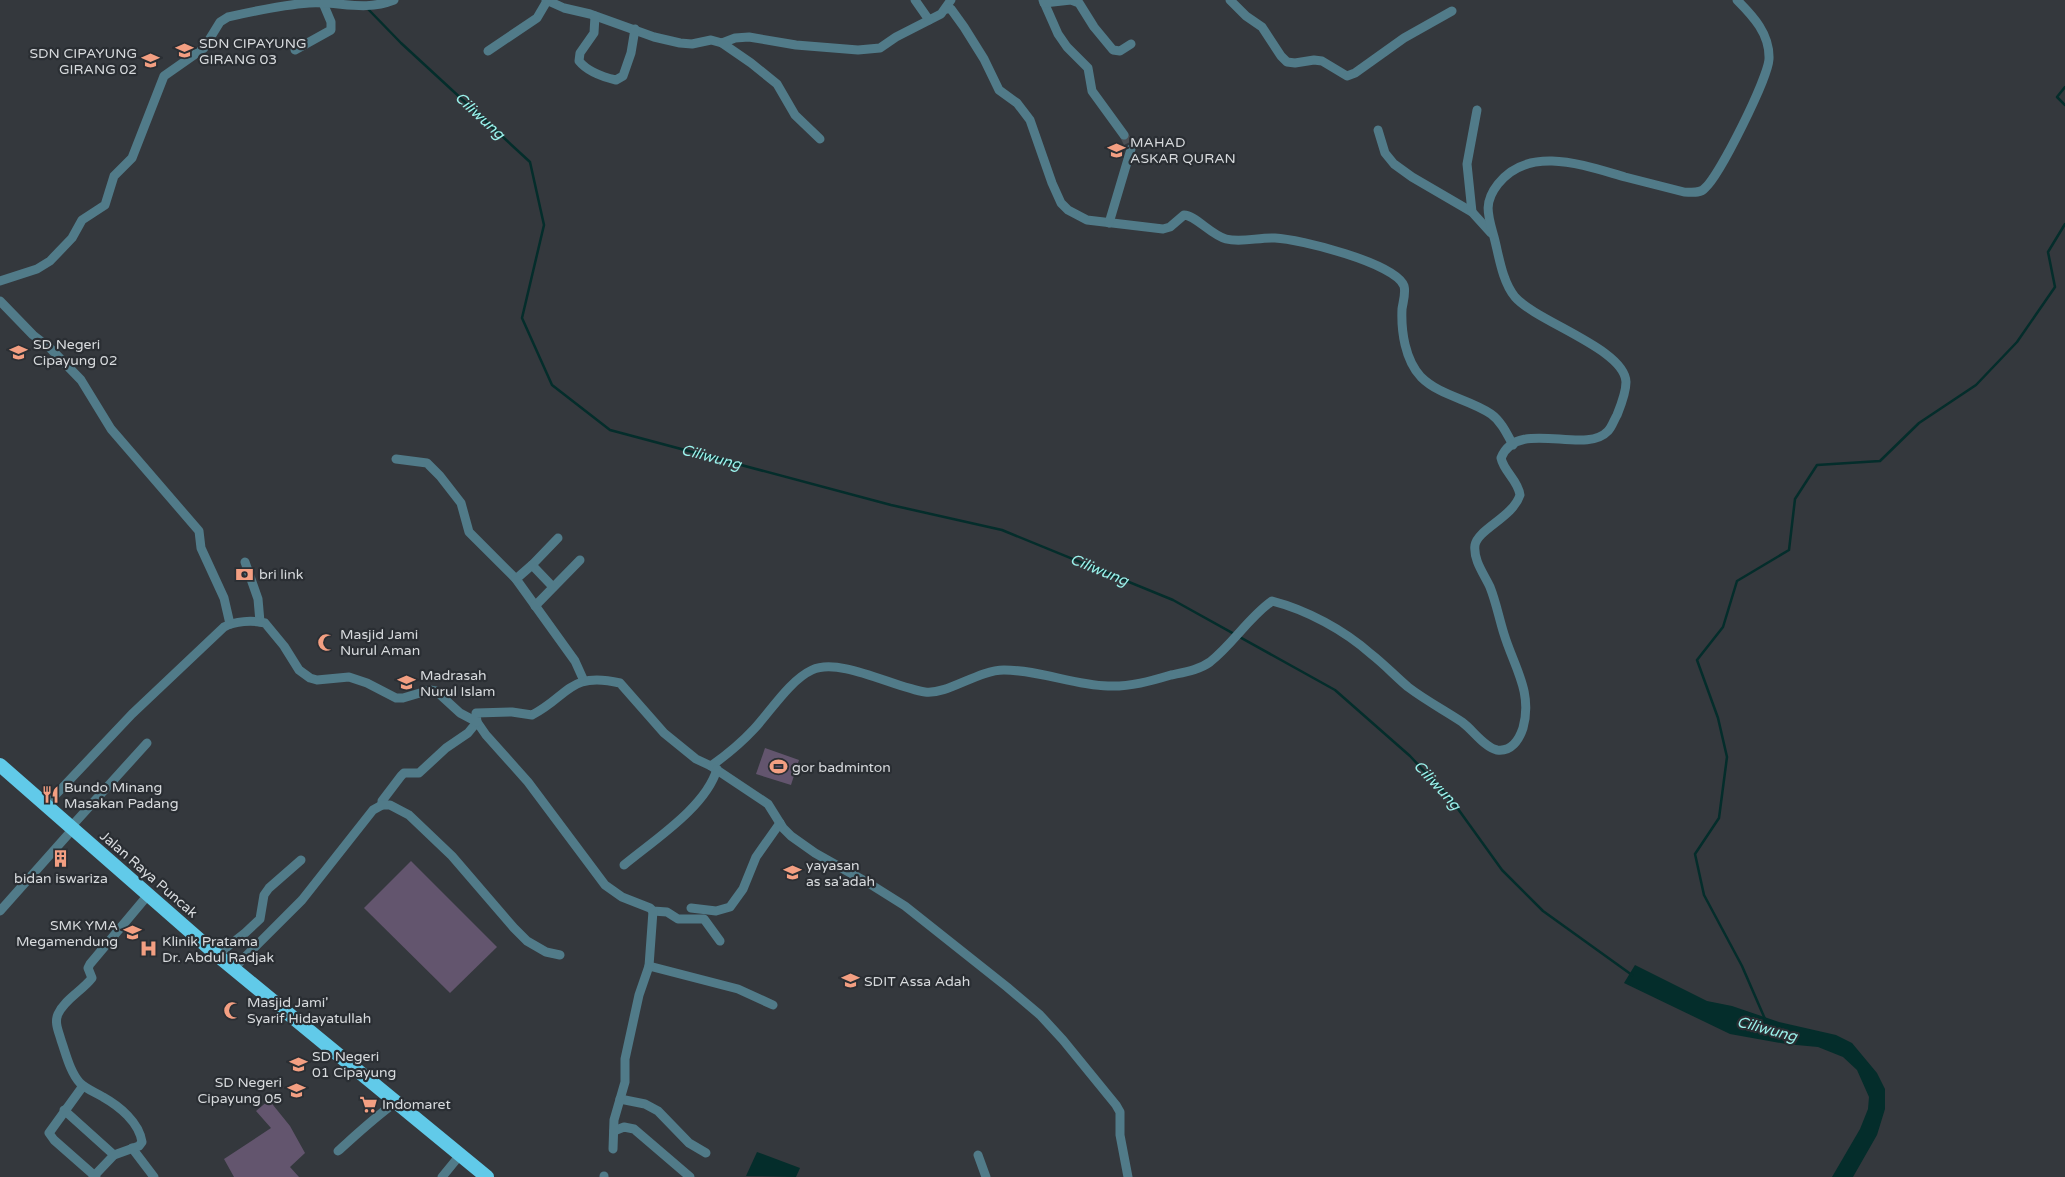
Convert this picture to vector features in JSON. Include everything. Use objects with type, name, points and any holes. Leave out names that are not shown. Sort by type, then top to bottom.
[{"type":"highway","name":"Jalan Raya Puncak","points":[[0,765],[233,969],[487,1177]]},
{"type":"street","points":[[0,280],[28,272],[50,261],[72,238],[82,220],[105,205],[114,176],[132,158],[164,76],[204,48],[222,20],[228,17],[286,5],[322,3],[344,6],[379,6],[394,0]]},
{"type":"street","points":[[488,52],[537,18],[546,0],[564,8],[595,16],[654,37],[692,44],[711,40],[722,43],[777,84],[795,115],[820,139]]},
{"type":"street","points":[[915,0],[929,20]]},
{"type":"street","points":[[722,43],[736,38],[749,37],[805,46],[875,50],[929,20],[938,17],[951,0]]},
{"type":"street","points":[[1124,135],[1092,91],[1088,68],[1067,47],[1058,34],[1043,2],[1071,0],[1079,2],[1094,27],[1113,50],[1120,52],[1131,44]]},
{"type":"street","points":[[1230,0],[1246,16],[1262,27],[1280,56],[1288,62],[1295,64],[1314,60],[1322,61],[1347,76],[1355,73],[1404,38],[1452,11]]},
{"type":"street","points":[[624,865],[694,805],[709,787],[714,767],[753,730],[800,678],[811,670],[818,668],[848,670],[925,692],[934,692],[981,674],[1002,670],[1038,674],[1085,684],[1119,686],[1149,682],[1194,670],[1210,662],[1260,609],[1272,601],[1286,604],[1314,617],[1351,638],[1409,688],[1473,730],[1486,745],[1501,750],[1511,747],[1519,738],[1524,724],[1527,705],[1525,687],[1504,635],[1493,596],[1476,558],[1475,545],[1479,537],[1506,515],[1519,500],[1518,486],[1504,467],[1501,458],[1505,451],[1513,445],[1533,438],[1583,440],[1596,439],[1603,435],[1611,427],[1620,407],[1626,382],[1620,368],[1604,352],[1524,306],[1516,297],[1505,277],[1493,235],[1488,212],[1490,197],[1499,182],[1509,173],[1534,162],[1557,161],[1584,165],[1684,192],[1700,192],[1706,187],[1717,171],[1754,101],[1767,69],[1769,58],[1766,38],[1760,27],[1737,0]]},
{"type":"street","points":[[295,50],[331,30],[331,22],[322,3]]},
{"type":"street","points":[[946,9],[951,9],[964,27],[984,59],[999,90],[1017,103],[1030,120],[1049,175],[1061,203],[1068,210],[1080,218],[1163,229],[1170,227],[1186,215],[1193,218],[1210,232],[1224,239],[1240,241],[1273,238],[1295,240],[1359,259],[1388,271],[1404,287],[1402,315],[1404,341],[1408,356],[1418,374],[1437,389],[1491,414],[1503,427],[1513,445]]},
{"type":"street","points":[[595,16],[594,33],[580,53],[579,61],[586,68],[609,78],[619,80],[623,76],[631,53],[635,30]]},
{"type":"street","points":[[1472,212],[1467,164],[1477,110]]},
{"type":"street","points":[[1378,130],[1385,152],[1394,164],[1412,177],[1472,212],[1493,235]]},
{"type":"street","points":[[1109,223],[1131,149]]},
{"type":"street","points":[[0,301],[81,380],[111,430],[199,531],[201,548],[220,589],[230,624]]},
{"type":"street","points":[[396,459],[428,463],[461,503],[469,532],[516,579],[575,661],[584,681]]},
{"type":"street","points":[[516,579],[558,538]]},
{"type":"street","points":[[535,606],[580,560]]},
{"type":"street","points":[[245,562],[258,599],[260,622]]},
{"type":"street","points":[[532,565],[553,587]]},
{"type":"street","points":[[45,806],[132,714],[224,627],[230,624],[249,621],[260,622],[265,623],[284,646],[299,670],[310,678],[317,680],[349,677],[367,683],[396,698],[403,698],[430,690],[436,692],[460,713],[477,722],[486,735],[528,782],[605,885],[622,897],[653,911],[667,912],[678,918],[704,919],[720,940]]},
{"type":"street","points":[[382,805],[382,801],[400,776],[419,773],[446,748],[468,733],[477,722],[476,714],[512,712],[532,715],[570,686],[584,681],[620,683],[664,734],[696,759],[714,767],[768,804],[791,836],[814,853],[905,906],[1040,1015],[1063,1040],[1120,1112],[1120,1134],[1128,1177]]},
{"type":"street","points":[[0,911],[147,743]]},
{"type":"street","points":[[233,969],[302,900],[374,810],[382,805],[396,808],[418,823],[452,856],[527,941],[546,952],[560,955]]},
{"type":"street","points":[[691,908],[716,911],[730,907],[744,889],[756,857],[780,823]]},
{"type":"street","points":[[217,955],[260,919],[264,895],[269,888],[301,860]]},
{"type":"street","points":[[83,1086],[64,1110],[50,1131],[50,1135],[95,1176],[114,1156],[139,1146],[142,1142],[132,1121],[110,1101],[83,1086],[74,1074],[56,1024],[57,1017],[69,999],[92,978],[88,968],[90,964],[148,895]]},
{"type":"street","points":[[612,1149],[620,1099],[625,1082],[625,1059],[640,990],[649,966],[653,911]]},
{"type":"street","points":[[649,966],[738,989],[773,1005]]},
{"type":"street","points":[[620,1099],[645,1104],[658,1111],[689,1143],[706,1153]]},
{"type":"street","points":[[338,1151],[369,1122],[396,1102]]},
{"type":"street","points":[[64,1110],[114,1156]]},
{"type":"street","points":[[614,1132],[624,1127],[634,1129],[690,1177]]},
{"type":"street","points":[[132,1148],[154,1177]]},
{"type":"street","points":[[442,1177],[460,1155]]},
{"type":"street","points":[[978,1155],[986,1177]]},
{"type":"shaded area","name":"gor badminton","points":[[765,748],[799,760],[791,785],[756,774]]},
{"type":"shaded area","points":[[411,861],[497,947],[450,993],[364,908]]},
{"type":"shaded area","points":[[269,1100],[290,1126],[305,1153],[290,1167],[299,1177],[234,1177],[224,1159],[271,1128],[256,1111]]},
{"type":"water","points":[[1635,965],[1707,1001],[1732,1006],[1779,1022],[1836,1035],[1852,1043],[1877,1073],[1885,1089],[1885,1109],[1877,1135],[1853,1177],[1832,1177],[1860,1129],[1868,1109],[1869,1097],[1857,1070],[1843,1057],[1818,1047],[1786,1044],[1730,1034],[1624,983]]},
{"type":"water","points":[[757,1152],[800,1168],[796,1177],[746,1176]]},
{"type":"waterway","name":"Ciliwung","points":[[367,8],[401,43],[530,162],[544,225],[522,318],[552,385],[610,430],[891,505],[1002,530],[1173,600],[1335,690],[1410,756],[1453,802],[1502,870],[1543,911],[1632,975]]},
{"type":"waterway","points":[[2065,87],[2057,97],[2065,105]]},
{"type":"waterway","points":[[1765,1019],[1742,966],[1704,895],[1695,854],[1719,818],[1727,757],[1718,718],[1697,660],[1723,627],[1737,581],[1789,550],[1795,499],[1817,465],[1880,461],[1919,423],[1976,385],[2017,342],[2055,287],[2048,252],[2065,224]]},
{"type":"tunnel","points":[[1124,135],[1131,149]]},
{"type":"place","name":"SDN CIPAYUNG GIRANG 03","points":[[185,51]]},
{"type":"place","name":"SDN CIPAYUNG GIRANG 02","points":[[151,61]]},
{"type":"place","name":"MAHAD ASKAR QURAN","points":[[1116,150]]},
{"type":"place","name":"SD Negeri Cipayung 02","points":[[19,352]]},
{"type":"place","name":"bri link","points":[[245,574]]},
{"type":"place","name":"Masjid Jami Nurul Aman","points":[[326,642]]},
{"type":"place","name":"Madrasah Nurul Islam","points":[[406,683]]},
{"type":"place","name":"gor badminton","points":[[778,767]]},
{"type":"place","name":"Bundo Minang Masakan Padang","points":[[50,795]]},
{"type":"place","name":"bidan iswariza","points":[[61,858]]},
{"type":"place","name":"yayasan as sa'adah","points":[[792,873]]},
{"type":"place","name":"SMK YMA Megamendung","points":[[132,933]]},
{"type":"place","name":"Klinik Pratama Dr. Abdul Radjak","points":[[148,949]]},
{"type":"place","name":"SDIT Assa Adah","points":[[850,981]]},
{"type":"place","name":"Masjid Jami' Syarif Hidayatullah","points":[[233,1010]]},
{"type":"place","name":"SD Negeri 01 Cipayung","points":[[298,1064]]},
{"type":"place","name":"SD Negeri Cipayung 05","points":[[296,1090]]},
{"type":"place","name":"Indomaret","points":[[368,1104]]}]
